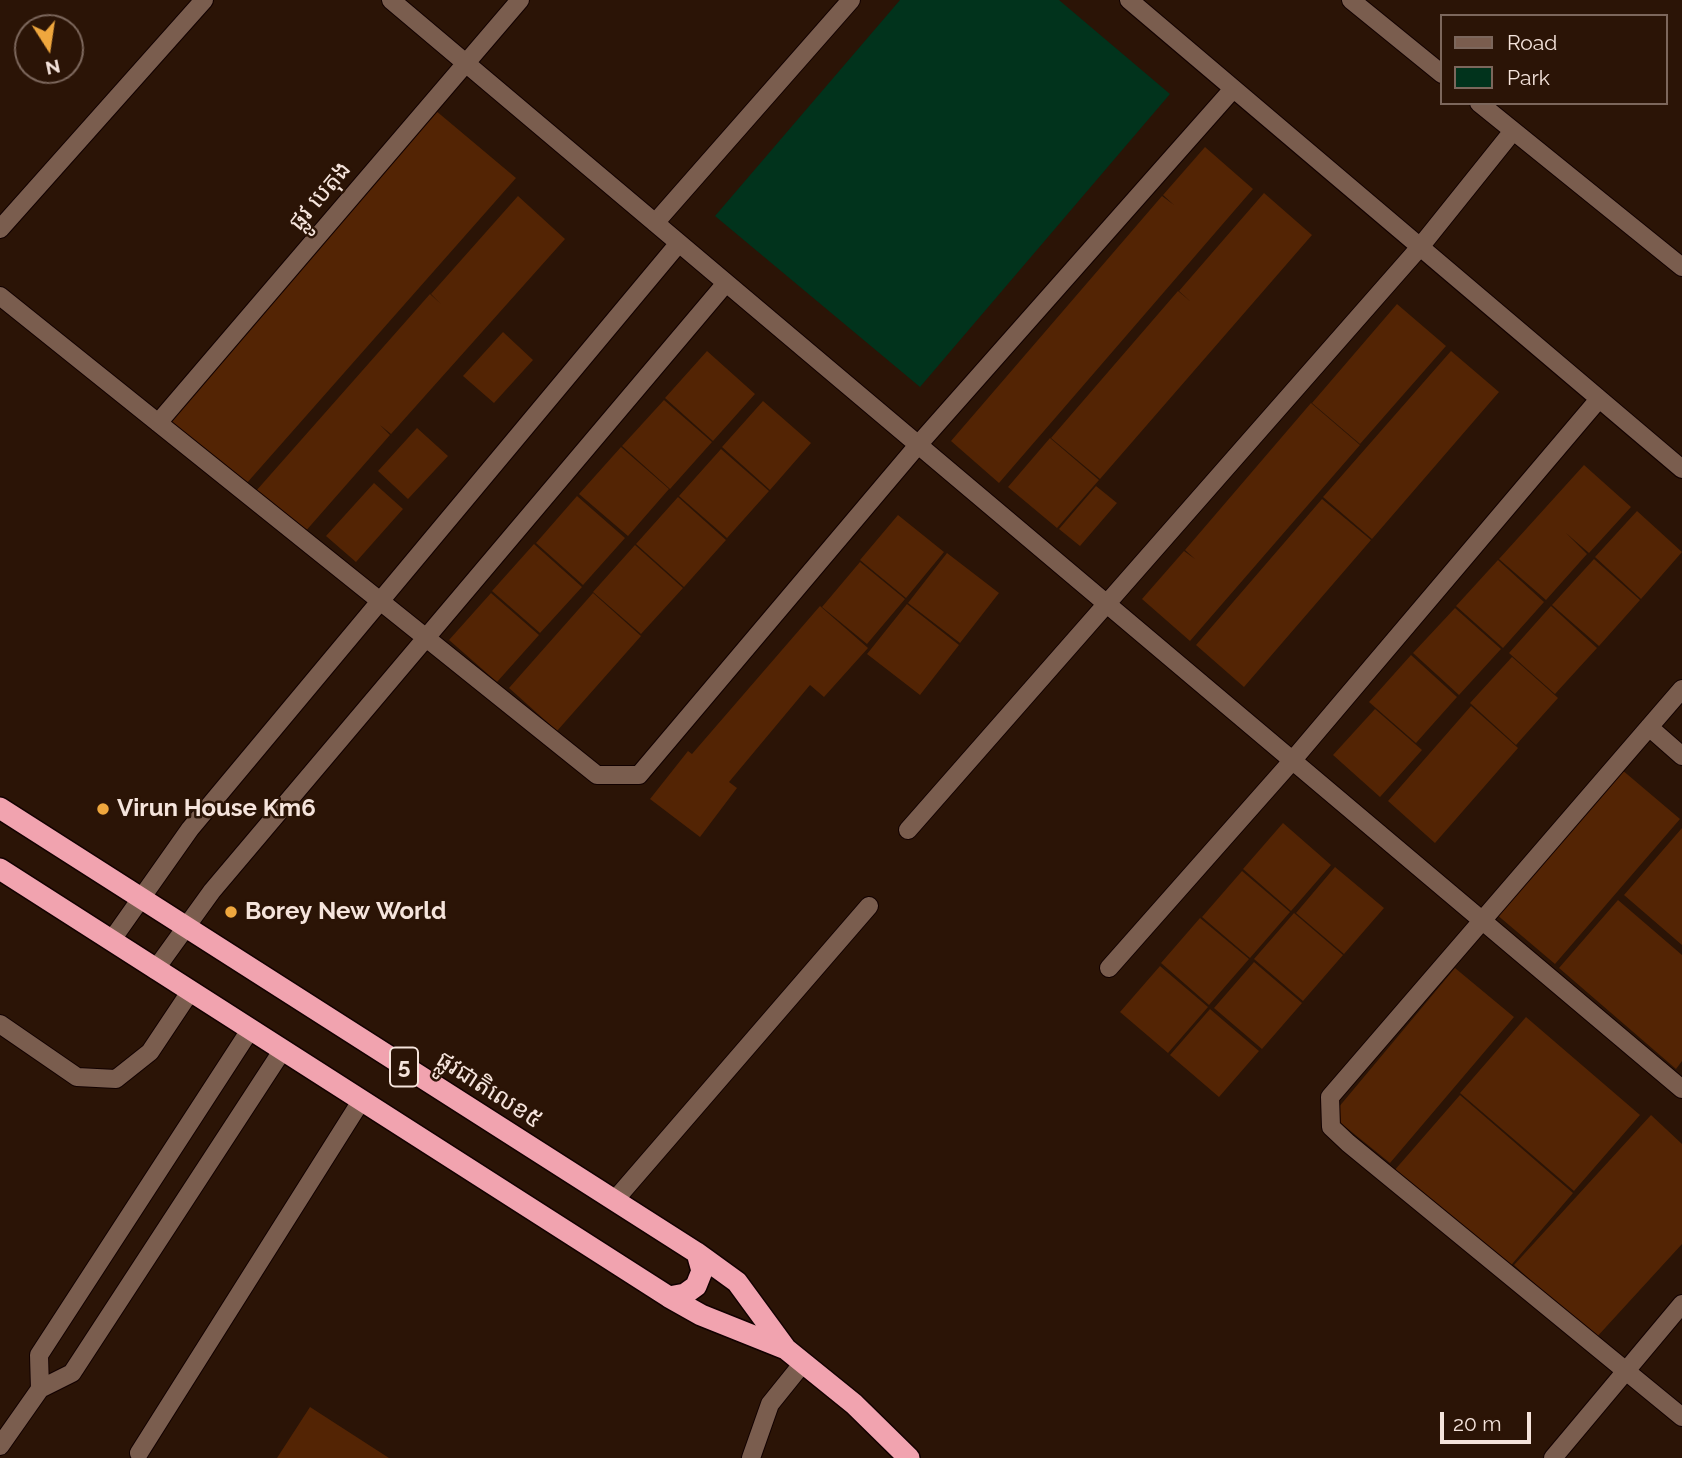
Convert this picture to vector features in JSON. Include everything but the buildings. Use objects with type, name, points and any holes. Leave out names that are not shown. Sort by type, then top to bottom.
[{"type":"highway","name":"ផ្លូវជាតិលេខ៥","points":[[0,808],[697,1253],[737,1282],[786,1349],[854,1404],[909,1458]]},
{"type":"highway","name":"ផ្លូវជាតិលេខ៥","points":[[0,869],[669,1297],[701,1315],[786,1349]]},
{"type":"highway","points":[[669,1297],[685,1294],[696,1286],[702,1271],[697,1253]]},
{"type":"street","points":[[0,229],[204,0]]},
{"type":"street","points":[[391,0],[1682,1089]]},
{"type":"street","name":"ផ្លូវ បេតុង","points":[[158,423],[520,0]]},
{"type":"street","points":[[655,223],[851,0]]},
{"type":"street","points":[[1129,0],[1682,470]]},
{"type":"street","points":[[1351,0],[1440,72]]},
{"type":"street","points":[[0,296],[597,775],[639,775],[918,445],[1233,89]]},
{"type":"street","points":[[1481,105],[1682,267]]},
{"type":"street","points":[[908,830],[1420,247],[1513,131]]},
{"type":"street","points":[[111,940],[183,837],[679,243]]},
{"type":"street","points":[[155,970],[212,891],[726,283]]},
{"type":"street","points":[[1109,968],[1292,761],[1599,399]]},
{"type":"street","points":[[1682,689],[1330,1097],[1331,1127],[1682,1417]]},
{"type":"street","points":[[1649,727],[1682,756]]},
{"type":"street","points":[[614,1201],[869,906]]},
{"type":"street","points":[[0,1024],[77,1077],[116,1079],[150,1052],[190,992]]},
{"type":"street","points":[[40,1389],[39,1355],[250,1030]]},
{"type":"street","points":[[0,1446],[40,1389],[72,1373],[282,1051]]},
{"type":"street","points":[[139,1453],[361,1101]]},
{"type":"street","points":[[1553,1458],[1682,1304]]},
{"type":"street","points":[[751,1458],[770,1404],[803,1363]]},
{"type":"green space","points":[[900,0],[1059,0],[1170,94],[920,387],[715,216]]},
{"type":"place","name":"Virun House Km6","points":[[103,809]]},
{"type":"place","name":"Borey New World","points":[[231,912]]}]
